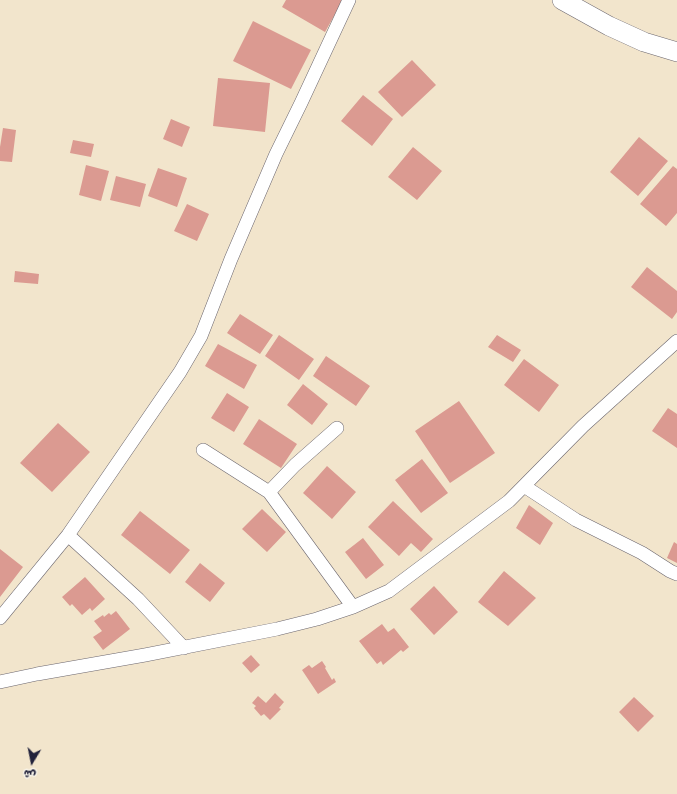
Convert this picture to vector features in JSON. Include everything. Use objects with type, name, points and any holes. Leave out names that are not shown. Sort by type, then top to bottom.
[{"type":"street","points":[[0,618],[68,535],[180,372],[201,336],[220,286],[276,154],[349,0]]},
{"type":"street","points":[[562,0],[623,33],[644,42],[677,52]]},
{"type":"street","points":[[0,682],[277,629],[317,619],[353,607],[389,591],[509,501],[583,426],[677,340]]},
{"type":"street","points":[[269,492],[295,465],[336,428]]},
{"type":"street","points":[[202,450],[269,492],[353,607]]},
{"type":"street","points":[[524,486],[576,520],[642,553],[677,574]]},
{"type":"street","points":[[68,535],[138,600],[184,648]]},
{"type":"building","points":[[286,0],[343,0],[325,32],[282,7]]},
{"type":"building","points":[[253,21],[311,50],[291,89],[233,61]]},
{"type":"building","points":[[412,60],[436,85],[402,117],[378,92]]},
{"type":"building","points":[[218,78],[270,83],[265,132],[213,126]]},
{"type":"building","points":[[363,95],[393,119],[372,146],[341,121]]},
{"type":"building","points":[[171,119],[190,127],[182,147],[163,139]]},
{"type":"building","points":[[3,128],[16,130],[12,162],[0,161],[0,147]]},
{"type":"building","points":[[639,137],[668,161],[638,196],[610,172]]},
{"type":"building","points":[[73,140],[94,144],[91,157],[70,153]]},
{"type":"building","points":[[413,147],[442,171],[417,200],[388,177]]},
{"type":"building","points":[[86,165],[109,171],[101,201],[79,195]]},
{"type":"building","points":[[673,166],[677,169],[677,213],[666,226],[640,204]]},
{"type":"building","points":[[158,168],[187,178],[177,207],[148,196]]},
{"type":"building","points":[[116,176],[146,184],[140,207],[110,200]]},
{"type":"building","points":[[187,204],[209,214],[197,241],[174,231]]},
{"type":"building","points":[[647,267],[677,291],[677,312],[672,319],[631,287]]},
{"type":"building","points":[[15,271],[39,274],[38,284],[14,282]]},
{"type":"building","points":[[240,314],[273,335],[260,354],[227,333]]},
{"type":"building","points":[[279,335],[314,359],[299,380],[265,356]]},
{"type":"building","points":[[497,335],[521,350],[513,362],[488,347]]},
{"type":"building","points":[[218,344],[257,365],[244,389],[205,366]]},
{"type":"building","points":[[326,356],[370,386],[356,406],[313,376]]},
{"type":"building","points":[[524,359],[559,385],[539,412],[504,385]]},
{"type":"building","points":[[303,384],[328,404],[312,425],[287,405]]},
{"type":"building","points":[[227,393],[249,407],[234,432],[211,418]]},
{"type":"building","points":[[459,401],[495,453],[450,483],[415,431]]},
{"type":"building","points":[[668,408],[677,414],[677,448],[652,431]]},
{"type":"building","points":[[259,419],[297,444],[281,468],[243,444]]},
{"type":"building","points":[[58,423],[90,452],[52,492],[20,463]]},
{"type":"building","points":[[422,459],[448,493],[421,513],[395,480]]},
{"type":"building","points":[[327,466],[356,492],[332,519],[303,493]]},
{"type":"building","points":[[393,501],[433,539],[421,552],[411,543],[399,556],[368,527]]},
{"type":"building","points":[[529,505],[553,523],[540,545],[516,528]]},
{"type":"building","points":[[262,509],[286,532],[267,552],[242,529]]},
{"type":"building","points":[[140,511],[190,550],[170,574],[121,535]]},
{"type":"building","points":[[363,538],[384,565],[366,579],[345,552]]},
{"type":"building","points":[[674,542],[677,544],[677,563],[667,558]]},
{"type":"building","points":[[0,549],[23,567],[0,597]]},
{"type":"building","points":[[200,563],[225,583],[210,602],[185,582]]},
{"type":"building","points":[[504,571],[536,598],[508,626],[478,602]]},
{"type":"building","points":[[85,577],[105,599],[92,611],[90,608],[82,615],[72,604],[70,606],[62,597]]},
{"type":"building","points":[[434,586],[458,612],[434,635],[410,609]]},
{"type":"building","points":[[116,611],[130,629],[103,650],[93,637],[102,631],[94,621],[103,615],[104,617],[109,613],[111,615]]},
{"type":"building","points":[[382,624],[388,632],[394,628],[409,647],[403,652],[401,650],[383,665],[381,661],[377,664],[359,641]]},
{"type":"building","points":[[251,655],[260,665],[251,673],[242,663]]},
{"type":"building","points":[[322,661],[332,680],[334,678],[336,682],[318,694],[302,670],[309,665],[312,668]]},
{"type":"building","points":[[275,693],[284,702],[279,708],[281,709],[270,720],[264,714],[261,716],[254,708],[256,706],[252,703],[258,696],[266,703]]},
{"type":"building","points":[[634,697],[654,716],[638,732],[619,712]]}]
